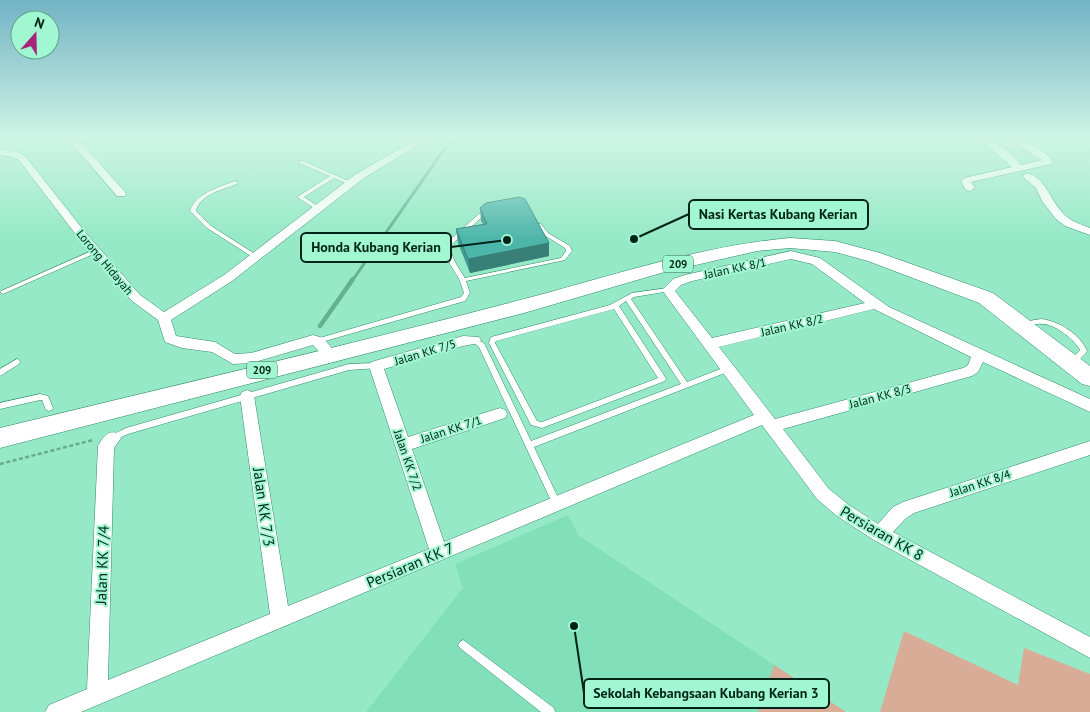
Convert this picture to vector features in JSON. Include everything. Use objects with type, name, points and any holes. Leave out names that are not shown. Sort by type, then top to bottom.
[{"type":"main road","name":"209","points":[[0,438],[324,347],[524,306],[659,268],[757,246],[790,244],[835,247],[894,262],[986,298],[1090,378]]},
{"type":"main road","name":"209","points":[[949,284],[978,310],[1090,390]]},
{"type":"street","name":"Lorong Hidayah","points":[[33,172],[136,298],[164,318]]},
{"type":"street","points":[[102,172],[121,194]]},
{"type":"street","points":[[324,347],[304,342],[251,358],[233,359],[214,347],[182,343],[170,339],[164,318],[228,278],[350,183],[368,172]]},
{"type":"street","points":[[970,188],[966,182],[968,180],[1006,172]]},
{"type":"street","points":[[1027,176],[1040,186],[1047,201],[1059,216],[1069,224],[1090,232]]},
{"type":"street","name":"Jalan KK 8/1","points":[[668,290],[677,282],[689,278],[791,255],[816,261],[875,305]]},
{"type":"street","name":"Persiaran KK 8","points":[[668,290],[829,500],[850,517],[1090,648]]},
{"type":"street","points":[[875,305],[1090,406]]},
{"type":"street","name":"Jalan KK 8/2","points":[[709,344],[875,305]]},
{"type":"street","name":"Jalan KK 7/5","points":[[376,366],[463,340],[474,340]]},
{"type":"street","name":"Jalan KK 8/3","points":[[768,422],[967,372],[973,368],[979,355]]},
{"type":"street","name":"Jalan KK 7/2","points":[[376,366],[439,553]]},
{"type":"street","name":"Jalan KK 7/3","points":[[247,396],[280,619]]},
{"type":"street","name":"Jalan KK 7/1","points":[[403,445],[500,414]]},
{"type":"street","name":"Persiaran KK 7","points":[[56,712],[557,504],[768,422]]},
{"type":"street","name":"Jalan KK 7/4","points":[[97,695],[106,446],[113,438]]},
{"type":"street","name":"Jalan KK 8/4","points":[[880,534],[899,513],[909,507],[1090,448]]},
{"type":"lane","points":[[325,172],[350,183]]},
{"type":"lane","points":[[319,209],[300,197],[334,176]]},
{"type":"lane","points":[[235,183],[202,198],[193,211],[209,227],[256,256]]},
{"type":"lane","points":[[324,347],[463,299],[467,294],[463,280],[451,259],[447,248],[448,244],[481,215],[494,211]]},
{"type":"lane","points":[[463,280],[563,259],[569,251],[568,247],[546,234],[533,215]]},
{"type":"lane","points":[[3,292],[96,251]]},
{"type":"lane","points":[[615,305],[662,379],[542,425],[534,423],[492,343],[493,339],[615,305],[632,295],[668,290]]},
{"type":"lane","points":[[627,298],[685,385]]},
{"type":"lane","points":[[474,340],[482,345],[557,504]]},
{"type":"lane","points":[[0,373],[17,362]]},
{"type":"lane","points":[[113,438],[126,431],[349,367],[376,366]]},
{"type":"lane","points":[[529,445],[728,369]]},
{"type":"lane","points":[[0,406],[40,397],[44,398],[49,408]]},
{"type":"lane","points":[[464,645],[550,712]]},
{"type":"path","points":[[0,464],[104,437],[113,438]]},
{"type":"shaded area","points":[[568,515],[579,536],[846,712],[366,712],[463,588],[455,564]]},
{"type":"shaded area","points":[[904,631],[1018,685],[1024,648],[1090,674],[1090,712],[880,712]]},
{"type":"shaded area","points":[[774,665],[846,712],[758,712]]},
{"type":"building","points":[[519,197],[525,199],[549,243],[468,259],[456,229],[487,224],[480,208],[486,203]]},
{"type":"waterway","points":[[352,281],[428,172]]},
{"type":"waterway","points":[[320,326],[353,279]]},
{"type":"place","name":"Nasi Kertas Kubang Kerian","points":[[634,239]]},
{"type":"place","name":"Honda Kubang Kerian","points":[[507,240]]},
{"type":"place","name":"Sekolah Kebangsaan Kubang Kerian 3","points":[[574,626]]}]
